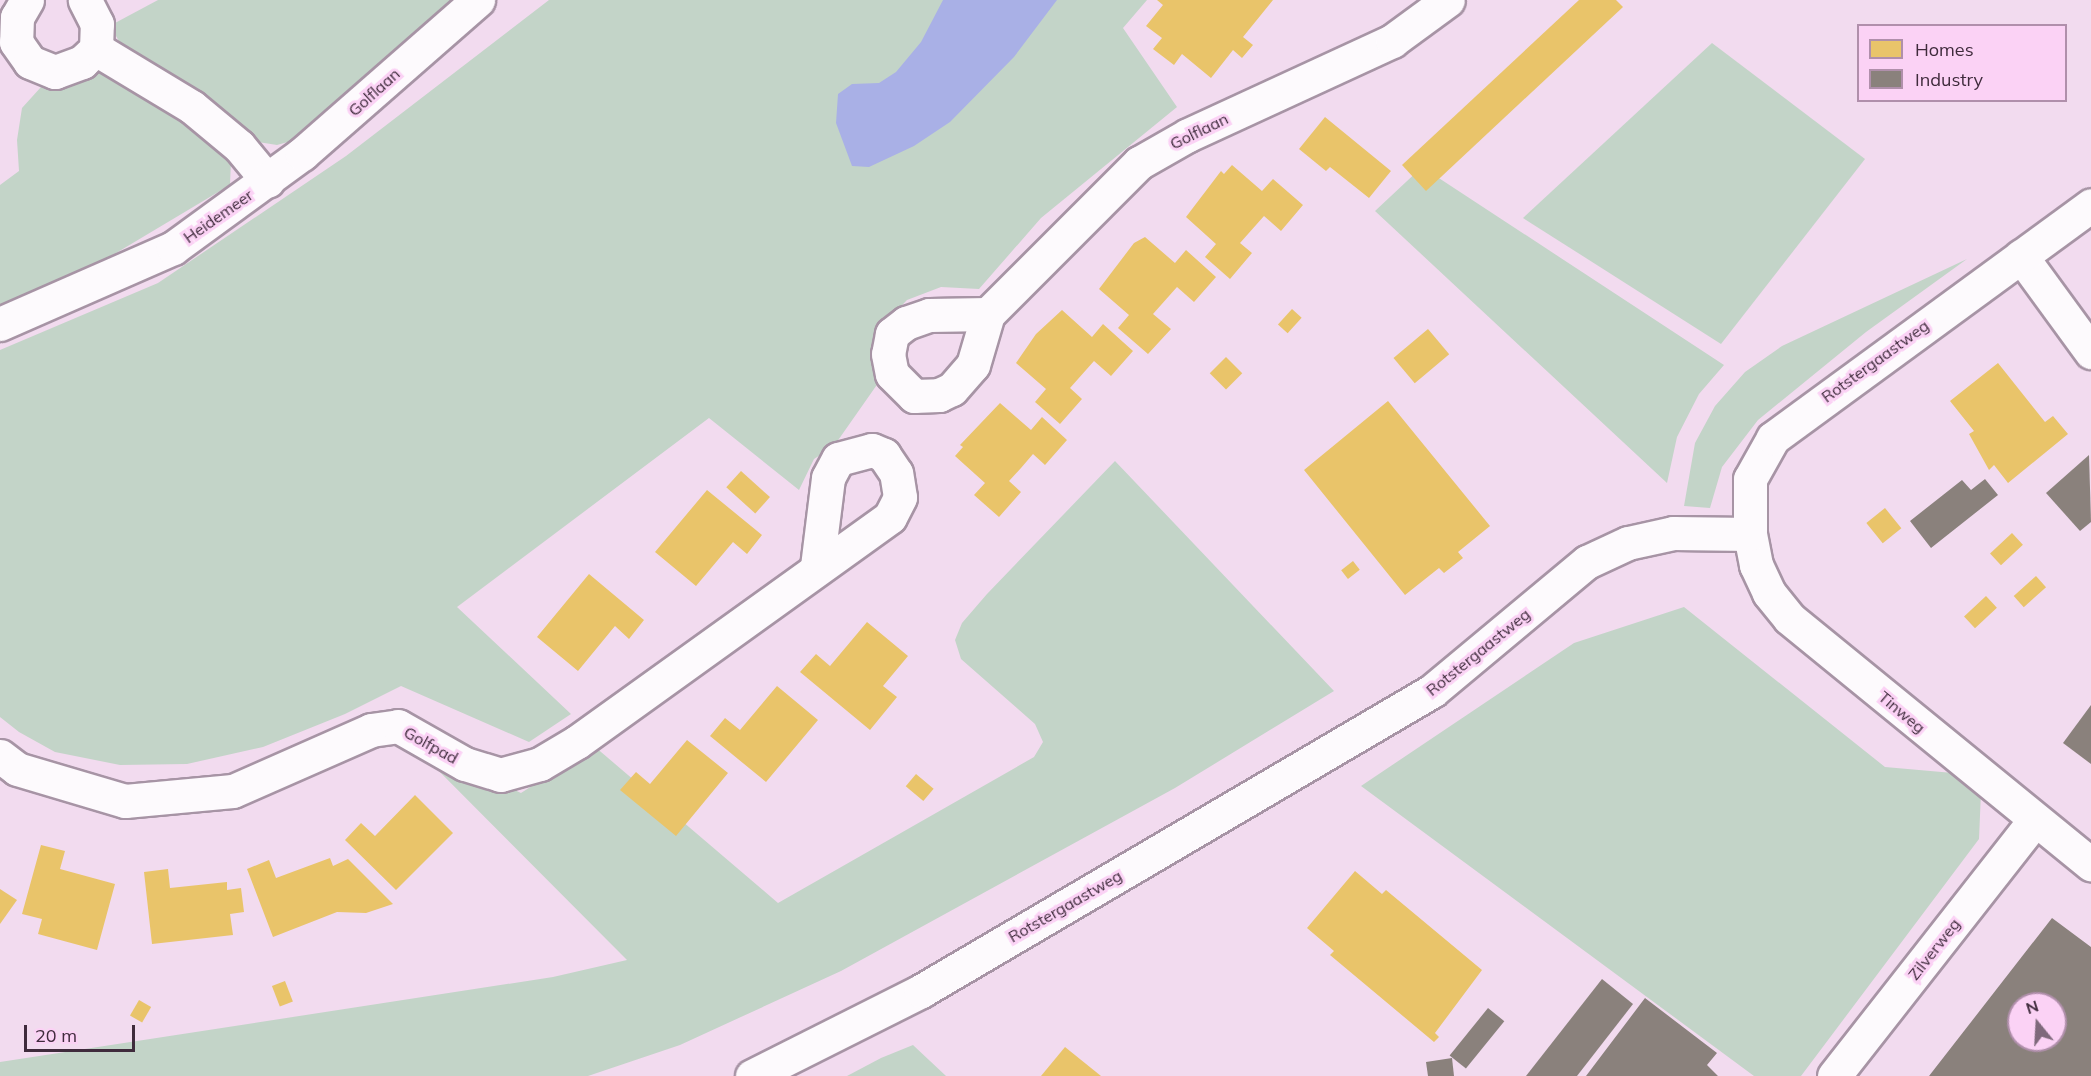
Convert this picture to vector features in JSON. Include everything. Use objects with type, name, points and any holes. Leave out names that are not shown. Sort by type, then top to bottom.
[{"type":"street","points":[[27,0],[16,17],[14,29],[16,42],[30,62],[55,72],[69,69],[96,49],[98,24],[85,0]]},
{"type":"street","name":"Golflaan","points":[[268,181],[363,103],[478,0]]},
{"type":"street","name":"Golflaan","points":[[988,314],[1139,163],[1188,135],[1392,41],[1448,0]]},
{"type":"street","name":"Heidemeer","points":[[0,324],[173,248],[268,181],[239,146],[192,106],[96,49]]},
{"type":"street","name":"Rotstergaastweg","points":[[752,1076],[921,991],[1432,691],[1587,562],[1628,543],[1673,533],[1750,534],[1750,479],[1773,438],[2091,205]]},
{"type":"street","points":[[2021,256],[2091,352]]},
{"type":"street","name":"Tinweg","points":[[1750,534],[1756,565],[1769,593],[1788,618],[2034,821],[2091,864]]},
{"type":"street","name":"Golfpad","points":[[0,756],[17,769],[125,801],[233,791],[371,730],[398,726],[465,764],[500,775],[540,764],[577,742],[817,566]]},
{"type":"street","name":"Zilverweg","points":[[1834,1076],[2034,821]]},
{"type":"green space","points":[[158,0],[451,0],[295,140],[277,145],[258,142],[124,50],[116,36],[115,23]]},
{"type":"green space","points":[[549,0],[1147,0],[1123,28],[1177,107],[1041,218],[979,289],[941,287],[907,300],[884,324],[881,379],[834,446],[814,459],[799,490],[709,418],[457,607],[571,714],[529,742],[401,686],[345,714],[263,747],[187,764],[120,765],[55,752],[19,732],[0,717],[0,350],[158,283],[346,156]]},
{"type":"green space","points":[[1712,43],[1865,159],[1721,344],[1523,218]]},
{"type":"green space","points":[[108,71],[211,137],[231,161],[230,185],[96,265],[0,312],[0,185],[19,171],[17,140],[22,108],[41,87]]},
{"type":"green space","points":[[1422,167],[1724,365],[1699,394],[1677,437],[1667,483],[1375,211]]},
{"type":"green space","points":[[1967,259],[1866,332],[1758,420],[1722,467],[1710,508],[1684,506],[1695,443],[1715,406],[1745,372],[1782,346]]},
{"type":"green space","points":[[1115,461],[1334,691],[1175,788],[841,971],[680,1045],[588,1076],[0,1076],[0,1062],[553,977],[627,960],[411,743],[521,793],[594,746],[778,903],[1034,757],[1043,742],[1035,724],[961,659],[955,640],[962,623],[987,594]]},
{"type":"green space","points":[[1684,607],[1885,767],[1953,773],[1981,792],[1979,839],[1801,1076],[1754,1076],[1361,786],[1574,643]]},
{"type":"green space","points":[[913,1045],[946,1076],[847,1076],[881,1058]]},
{"type":"water","points":[[943,0],[1057,0],[1014,57],[950,122],[914,146],[869,167],[852,166],[836,123],[838,94],[852,84],[879,83],[896,72],[921,42]]},
{"type":"building: Homes","points":[[1157,0],[1273,0],[1243,37],[1253,45],[1242,58],[1233,50],[1211,78],[1182,54],[1174,65],[1153,49],[1162,38],[1146,26],[1163,5]]},
{"type":"building: Homes","points":[[1579,0],[1616,0],[1623,7],[1426,191],[1402,165]]},
{"type":"building: Homes","points":[[1325,117],[1391,171],[1369,198],[1330,167],[1326,171],[1299,149]]},
{"type":"building: Homes","points":[[1232,165],[1262,191],[1273,179],[1303,205],[1281,231],[1264,216],[1240,243],[1252,253],[1230,279],[1205,257],[1216,244],[1186,217],[1221,171],[1224,174]]},
{"type":"building: Homes","points":[[1145,237],[1175,263],[1186,250],[1216,277],[1194,302],[1177,287],[1153,314],[1171,329],[1148,354],[1118,328],[1129,315],[1099,289],[1134,243]]},
{"type":"building: Homes","points":[[1292,309],[1302,318],[1288,333],[1278,325]]},
{"type":"building: Homes","points":[[1062,310],[1092,337],[1103,324],[1133,351],[1111,376],[1094,361],[1070,388],[1082,399],[1060,424],[1035,402],[1046,389],[1016,363],[1036,334]]},
{"type":"building: Homes","points":[[1428,329],[1449,354],[1415,383],[1394,358]]},
{"type":"building: Homes","points":[[1226,357],[1242,373],[1226,390],[1210,373]]},
{"type":"building: Homes","points":[[1998,363],[2045,422],[2053,416],[2068,434],[2008,483],[1994,465],[1989,470],[1969,434],[1974,431],[1950,401]]},
{"type":"building: Homes","points":[[1388,401],[1490,526],[1458,552],[1463,558],[1444,573],[1439,568],[1405,595],[1304,470]]},
{"type":"building: Homes","points":[[1000,403],[1031,430],[1042,417],[1067,440],[1045,465],[1033,454],[1009,481],[1021,492],[999,517],[974,495],[985,483],[955,456],[963,447],[960,445]]},
{"type":"building: Homes","points":[[741,471],[770,497],[755,513],[726,487]]},
{"type":"building: Homes","points":[[707,490],[762,535],[747,554],[733,542],[696,586],[655,552]]},
{"type":"building: Homes","points":[[1885,508],[1901,528],[1883,543],[1866,523]]},
{"type":"building: Homes","points":[[2012,533],[2023,545],[2001,565],[1990,553]]},
{"type":"building: Homes","points":[[1353,561],[1360,570],[1348,579],[1341,570]]},
{"type":"building: Homes","points":[[589,574],[644,620],[629,639],[615,626],[578,671],[537,637]]},
{"type":"building: Homes","points":[[2036,576],[2046,587],[2024,607],[2014,596]]},
{"type":"building: Homes","points":[[1986,596],[1997,608],[1975,628],[1964,616]]},
{"type":"building: Homes","points":[[867,622],[908,656],[883,686],[897,697],[870,730],[800,672],[816,654],[830,666]]},
{"type":"building: Homes","points":[[777,686],[818,720],[766,782],[710,736],[725,718],[740,730]]},
{"type":"building: Homes","points":[[687,740],[728,773],[676,836],[620,790],[636,772],[650,784]]},
{"type":"building: Homes","points":[[916,774],[934,789],[923,801],[906,786]]},
{"type":"building: Homes","points":[[415,795],[453,833],[396,890],[345,840],[361,823],[375,836]]},
{"type":"building: Homes","points":[[41,845],[65,851],[60,869],[115,884],[97,950],[38,934],[42,919],[22,914]]},
{"type":"building: Homes","points":[[330,858],[333,866],[348,859],[393,904],[366,913],[337,912],[273,937],[247,869],[269,860],[276,878]]},
{"type":"building: Homes","points":[[168,869],[170,888],[227,882],[227,890],[241,888],[244,912],[230,914],[233,935],[152,944],[144,872]]},
{"type":"building: Homes","points":[[1355,871],[1382,894],[1386,890],[1482,970],[1435,1033],[1439,1037],[1434,1042],[1330,955],[1334,951],[1307,928]]},
{"type":"building: Homes","points":[[0,889],[17,900],[0,924]]},
{"type":"building: Homes","points":[[285,981],[293,1002],[280,1007],[272,986]]},
{"type":"building: Homes","points":[[139,1000],[151,1007],[142,1023],[130,1016]]},
{"type":"building: Homes","points":[[1065,1047],[1101,1076],[1041,1076]]},
{"type":"building: Industry","points":[[2089,455],[2091,522],[2080,531],[2046,493]]},
{"type":"building: Industry","points":[[1985,479],[1998,495],[1931,548],[1910,521],[1962,480],[1971,490]]},
{"type":"building: Industry","points":[[2091,705],[2091,764],[2063,743]]},
{"type":"building: Industry","points":[[2052,918],[2091,947],[2091,1076],[1929,1076]]},
{"type":"building: Industry","points":[[1602,979],[1633,1004],[1577,1076],[1526,1076]]},
{"type":"building: Industry","points":[[1645,998],[1717,1053],[1707,1065],[1718,1076],[1586,1076]]},
{"type":"building: Industry","points":[[1488,1008],[1504,1021],[1466,1069],[1450,1055]]},
{"type":"building: Industry","points":[[1452,1058],[1454,1076],[1428,1076],[1426,1062]]}]
